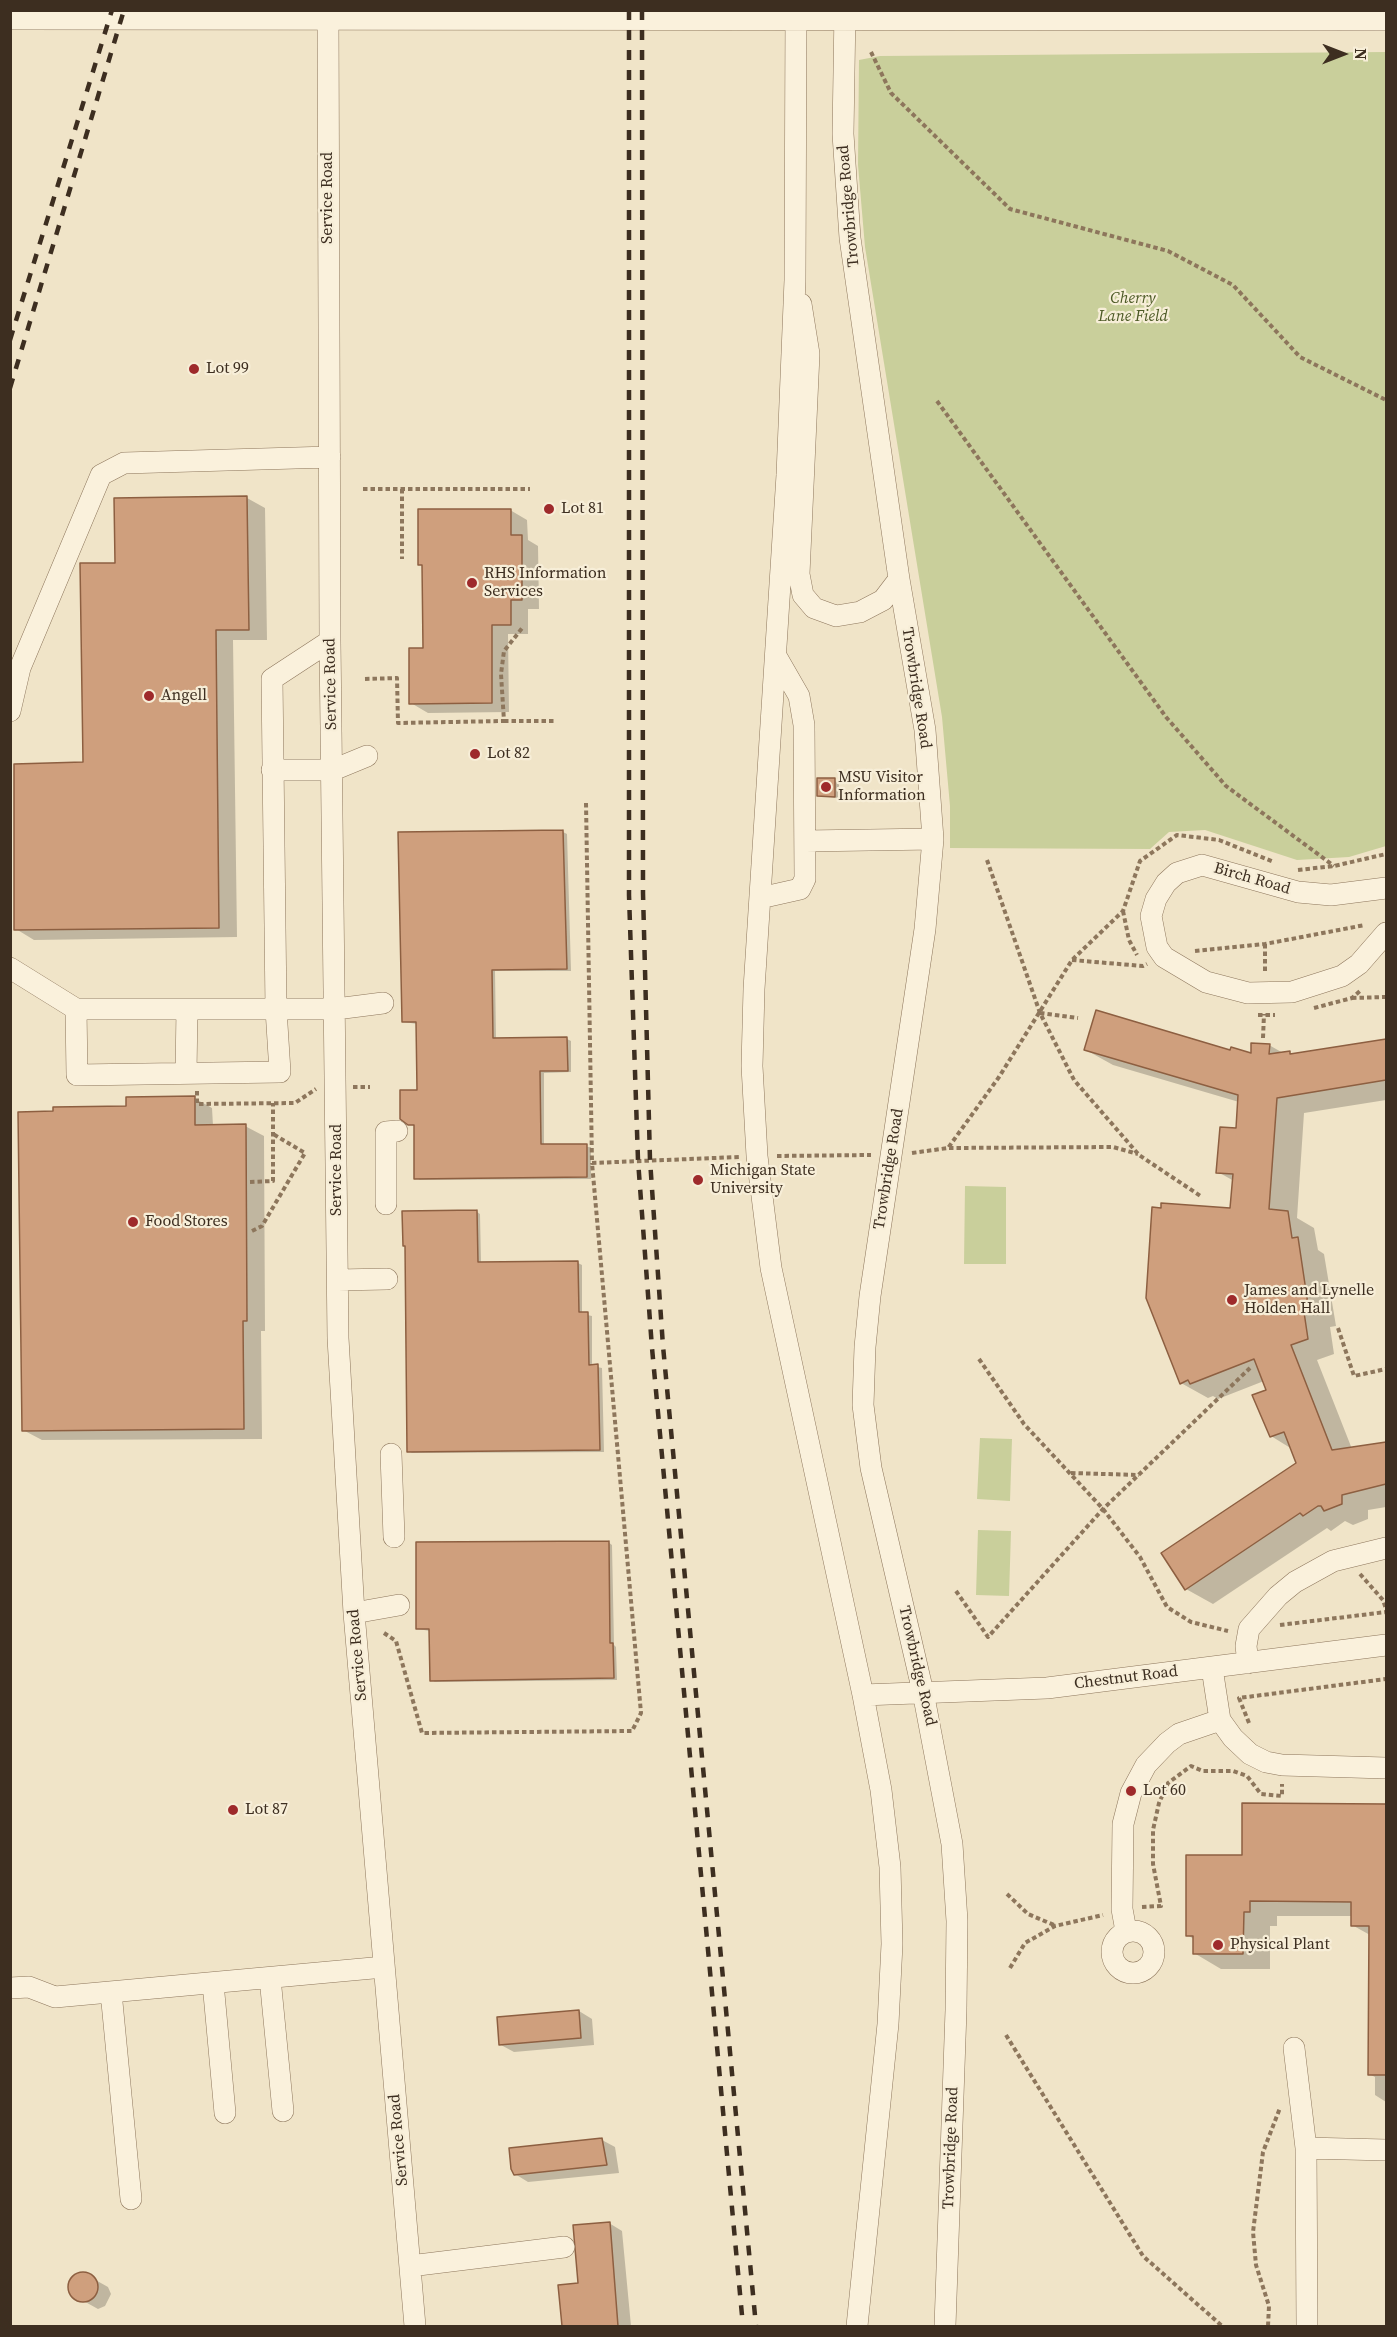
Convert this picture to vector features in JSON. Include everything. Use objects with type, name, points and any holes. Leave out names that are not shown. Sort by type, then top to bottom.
[{"type":"street","points":[[1073,19],[1098,10]]},
{"type":"street","points":[[10,19],[328,15],[1044,15],[1073,19],[1386,20]]},
{"type":"street","name":"Service Road","points":[[328,15],[330,641],[338,1338],[354,1613],[415,2326]]},
{"type":"street","points":[[796,16],[795,280],[776,655],[754,989],[752,1066],[757,1156],[771,1268],[863,1695],[883,1801],[890,1867],[892,1944],[888,2024],[856,2326]]},
{"type":"street","name":"Trowbridge Road","points":[[845,16],[843,134],[846,203],[899,579],[925,730],[933,839],[926,929],[870,1296],[863,1405],[871,1468],[923,1692],[952,1844],[957,1921],[945,2326]]},
{"type":"street","points":[[795,280],[808,332],[809,354],[799,574],[803,595],[814,608],[836,616],[860,612],[883,600],[899,579]]},
{"type":"street","points":[[10,711],[20,668],[101,475],[124,463],[330,457]]},
{"type":"street","points":[[76,1009],[77,1075],[280,1072],[276,1009],[272,680],[330,641]]},
{"type":"street","points":[[760,898],[800,889],[805,879],[804,725],[799,696],[776,655]]},
{"type":"street","points":[[272,770],[333,770],[367,756]]},
{"type":"street","points":[[806,841],[933,839]]},
{"type":"street","name":"Birch Road","points":[[1164,957],[1157,947],[1151,916],[1156,899],[1166,883],[1190,867],[1214,866],[1274,887],[1298,892],[1331,895],[1386,888]]},
{"type":"street","points":[[1164,957],[1206,982],[1230,990],[1265,994],[1292,992],[1342,976],[1359,964],[1386,933]]},
{"type":"street","points":[[10,968],[76,1009],[336,1009],[383,1003]]},
{"type":"street","points":[[186,1073],[187,1009]]},
{"type":"street","points":[[386,1204],[386,1131],[397,1131]]},
{"type":"street","points":[[338,1280],[387,1279]]},
{"type":"street","points":[[391,1454],[394,1537]]},
{"type":"street","points":[[1248,1663],[1246,1646],[1249,1629],[1278,1596],[1313,1570],[1354,1554],[1386,1548]]},
{"type":"street","points":[[354,1613],[399,1605]]},
{"type":"street","name":"Chestnut Road","points":[[863,1695],[1047,1688],[1386,1645]]},
{"type":"street","points":[[1212,1668],[1220,1720],[1233,1738],[1250,1754],[1266,1762],[1282,1765],[1386,1768]]},
{"type":"street","points":[[1126,1932],[1122,1909],[1123,1824],[1137,1779],[1155,1753],[1179,1734],[1220,1720]]},
{"type":"street","points":[[10,1988],[29,1987],[55,1997],[384,1967]]},
{"type":"street","points":[[270,1978],[283,2111]]},
{"type":"street","points":[[213,1983],[225,2113]]},
{"type":"street","points":[[111,1992],[131,2199]]},
{"type":"street","points":[[1294,2048],[1306,2148],[1307,2326]]},
{"type":"street","points":[[1306,2148],[1386,2150]]},
{"type":"street","points":[[410,2266],[564,2247]]},
{"type":"path","points":[[871,52],[891,93],[1010,209],[1168,251],[1233,285],[1300,357],[1386,400]]},
{"type":"path","points":[[937,401],[1166,717],[1226,786],[1334,866]]},
{"type":"path","points":[[363,489],[530,489]]},
{"type":"path","points":[[402,489],[402,559]]},
{"type":"path","points":[[504,721],[501,674],[504,651],[523,627]]},
{"type":"path","points":[[365,679],[397,678],[398,723],[555,721]]},
{"type":"path","points":[[384,1633],[396,1641],[423,1733],[632,1731],[641,1713],[592,1163],[586,803]]},
{"type":"path","points":[[948,1148],[999,1077],[1072,960],[1123,911],[1140,861],[1178,835],[1219,840],[1284,866]]},
{"type":"path","points":[[1294,871],[1334,866],[1386,854]]},
{"type":"path","points":[[987,860],[1040,1013],[1074,1080],[1139,1155],[1202,1197]]},
{"type":"path","points":[[1072,960],[1143,966],[1181,952],[1265,944],[1367,925]]},
{"type":"path","points":[[1352,998],[1386,997]]},
{"type":"path","points":[[1040,1013],[1078,1018]]},
{"type":"path","points":[[250,1182],[273,1181],[273,1103]]},
{"type":"path","points":[[252,1231],[262,1226],[305,1153],[273,1134]]},
{"type":"path","points":[[592,1163],[757,1156],[891,1154],[948,1148],[1113,1147],[1139,1155]]},
{"type":"path","points":[[1338,1328],[1354,1376],[1386,1369]]},
{"type":"path","points":[[979,1359],[1024,1424],[1104,1509],[1140,1557],[1167,1606],[1191,1622],[1222,1632],[1386,1612]]},
{"type":"path","points":[[956,1592],[988,1637],[1104,1509],[1250,1368]]},
{"type":"path","points":[[1070,1473],[1139,1475]]},
{"type":"path","points":[[1251,1728],[1239,1698],[1386,1679]]},
{"type":"path","points":[[1010,1968],[1024,1943],[1055,1926],[1122,1909],[1161,1906],[1153,1864],[1153,1830],[1159,1803],[1168,1783],[1191,1766],[1203,1771],[1233,1771],[1247,1776],[1262,1794],[1282,1796],[1282,1765]]},
{"type":"path","points":[[1007,1894],[1028,1914],[1055,1926]]},
{"type":"path","points":[[1006,2035],[1143,2256],[1222,2326]]},
{"type":"path","points":[[1268,2326],[1269,2306],[1256,2265],[1253,2232],[1263,2152],[1284,2097]]},
{"type":"green space","name":"Cherry Lane Field","points":[[1386,52],[1386,846],[1349,857],[1297,860],[1205,830],[1169,832],[1150,849],[950,848],[950,806],[942,717],[865,247],[858,165],[859,60],[880,56]]},
{"type":"green space","points":[[965,1186],[1006,1187],[1006,1264],[964,1264]]},
{"type":"green space","points":[[980,1438],[1012,1439],[1010,1501],[977,1499]]},
{"type":"green space","points":[[978,1530],[1011,1531],[1009,1596],[976,1595]]},
{"type":"building","name":"Angell","points":[[247,496],[249,630],[216,630],[219,928],[14,930],[14,764],[83,762],[80,563],[115,563],[114,498]]},
{"type":"building","name":"RHS Information Services","points":[[418,509],[511,509],[511,535],[522,535],[522,600],[511,600],[511,625],[492,625],[492,703],[409,704],[409,648],[423,648],[422,565],[418,565]]},
{"type":"building","name":"MSU Visitor Information","points":[[817,778],[835,778],[835,797],[817,796]]},
{"type":"building","points":[[563,830],[567,969],[492,970],[493,1038],[567,1037],[568,1071],[540,1071],[541,1144],[587,1144],[587,1177],[414,1179],[414,1125],[408,1125],[400,1119],[400,1090],[417,1090],[416,1022],[402,1022],[398,832]]},
{"type":"building","name":"James and Lynelle Holden Hall","points":[[1096,1010],[1230,1050],[1231,1047],[1251,1053],[1251,1043],[1270,1044],[1269,1054],[1290,1051],[1290,1054],[1386,1039],[1386,1080],[1277,1098],[1269,1209],[1288,1211],[1292,1238],[1298,1237],[1309,1311],[1304,1312],[1308,1339],[1291,1345],[1332,1450],[1386,1442],[1386,1484],[1342,1495],[1342,1504],[1324,1511],[1321,1506],[1318,1506],[1303,1516],[1300,1513],[1185,1590],[1161,1553],[1296,1463],[1284,1432],[1270,1437],[1252,1395],[1266,1390],[1254,1359],[1190,1384],[1188,1380],[1180,1384],[1146,1298],[1152,1207],[1161,1208],[1161,1203],[1230,1208],[1233,1174],[1216,1173],[1220,1127],[1236,1128],[1238,1095],[1084,1050]]},
{"type":"building","name":"Food Stores","points":[[195,1096],[195,1125],[246,1124],[247,1321],[243,1321],[244,1429],[22,1431],[18,1112],[53,1111],[53,1107],[126,1106],[126,1097]]},
{"type":"building","points":[[477,1210],[478,1262],[578,1261],[579,1312],[588,1312],[589,1365],[598,1364],[600,1450],[407,1452],[405,1246],[403,1246],[402,1211]]},
{"type":"building","points":[[609,1541],[610,1643],[613,1643],[614,1678],[430,1681],[429,1629],[416,1629],[416,1542]]},
{"type":"building","name":"Physical Plant","points":[[1242,1803],[1386,1804],[1386,2075],[1368,2075],[1369,1926],[1351,1926],[1351,1902],[1250,1901],[1250,1912],[1244,1912],[1243,1954],[1193,1954],[1193,1936],[1186,1936],[1186,1855],[1242,1855]]},
{"type":"building","points":[[579,2010],[581,2038],[499,2045],[497,2017]]},
{"type":"building","points":[[602,2138],[607,2165],[514,2175],[511,2169],[509,2148]]},
{"type":"building","points":[[610,2222],[618,2326],[562,2326],[558,2285],[578,2283],[573,2225]]},
{"type":"building","points":[[83,2272],[94,2276],[98,2287],[94,2298],[83,2302],[72,2298],[68,2287],[72,2276]]},
{"type":"railway","points":[[10,340],[112,10]]},
{"type":"railway","points":[[10,388],[124,10]]},
{"type":"railway","points":[[629,10],[629,895],[638,1160],[652,1348],[743,2326]]},
{"type":"railway","points":[[642,10],[643,893],[650,1160],[663,1346],[756,2326]]},
{"type":"place","name":"Lot 99","points":[[194,369]]},
{"type":"place","name":"Lot 81","points":[[549,509]]},
{"type":"place","name":"RHS Information Services","points":[[472,583]]},
{"type":"place","name":"Angell","points":[[149,696]]},
{"type":"place","name":"Lot 82","points":[[475,754]]},
{"type":"place","name":"MSU Visitor Information","points":[[826,787]]},
{"type":"place","name":"Michigan State University","points":[[698,1180]]},
{"type":"place","name":"Food Stores","points":[[133,1222]]},
{"type":"place","name":"James and Lynelle Holden Hall","points":[[1232,1300]]},
{"type":"place","name":"Lot 60","points":[[1131,1791]]},
{"type":"place","name":"Lot 87","points":[[233,1810]]},
{"type":"place","name":"Physical Plant","points":[[1218,1945]]}]
